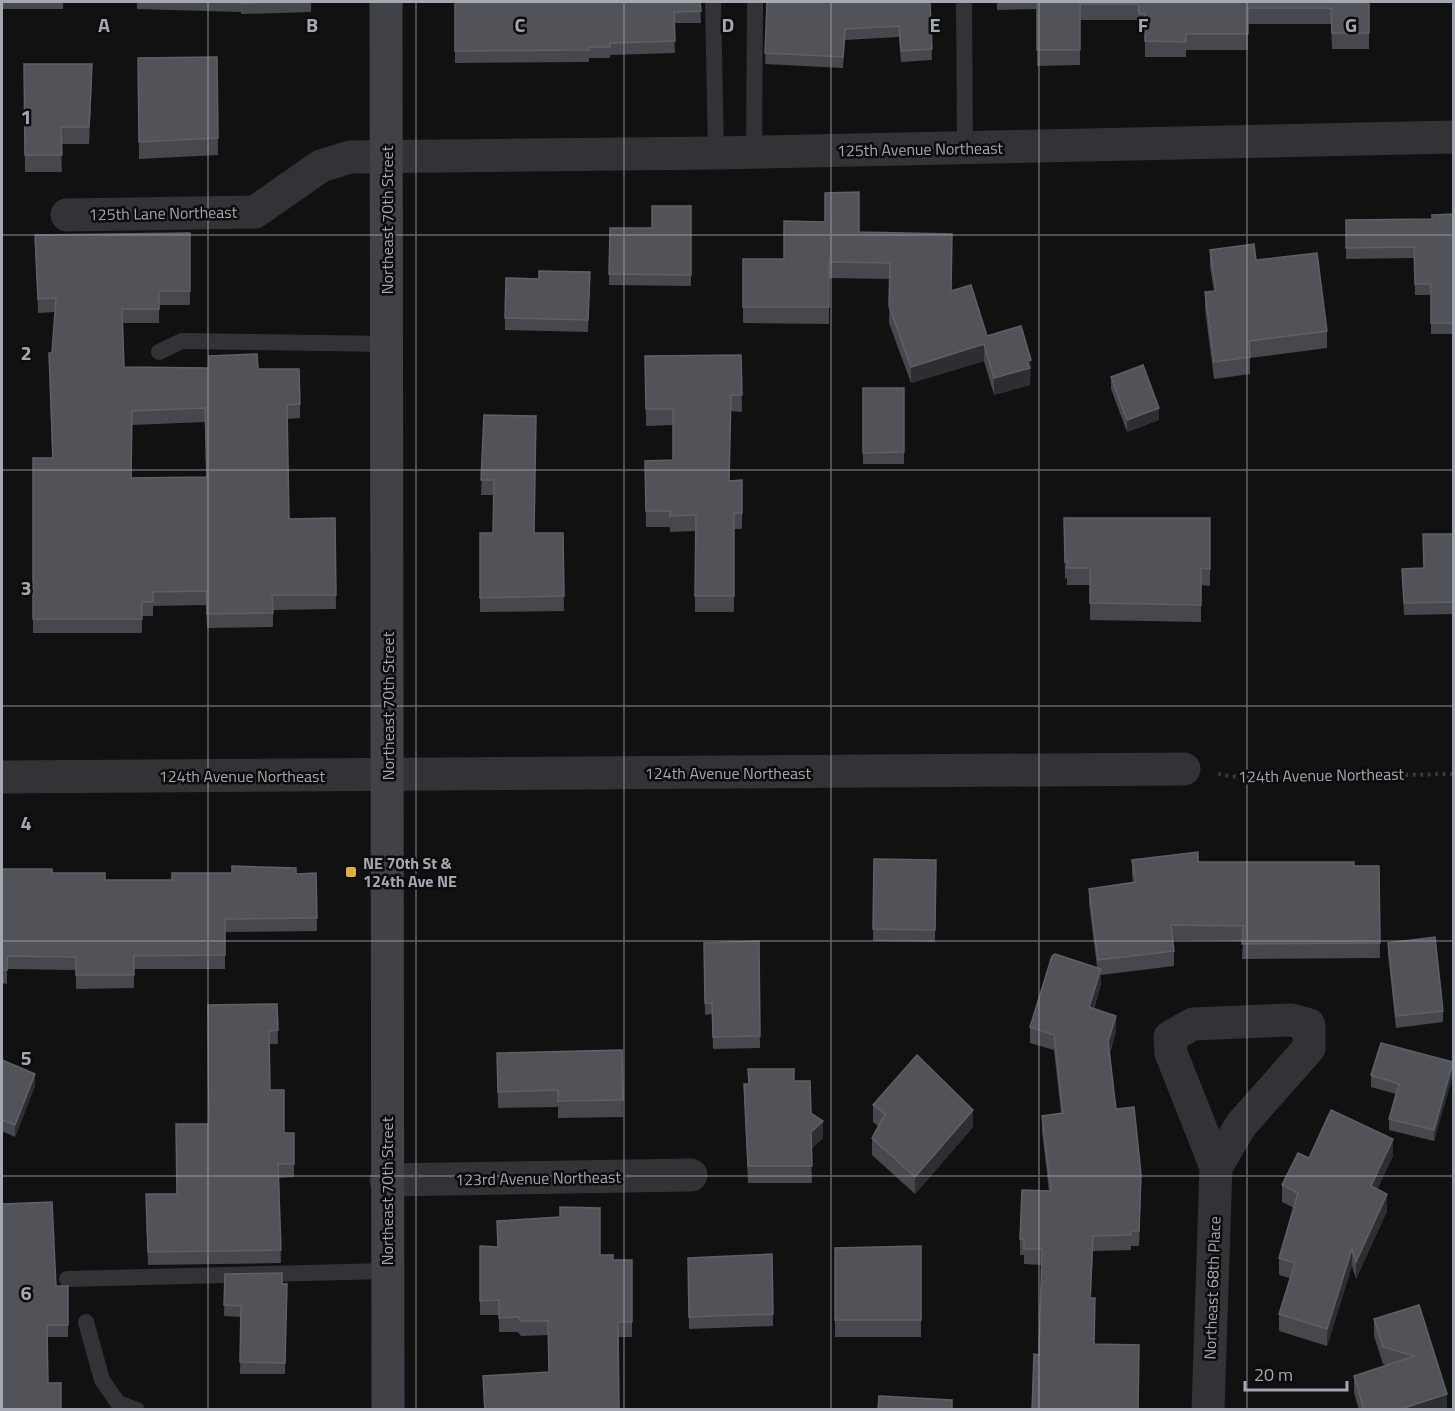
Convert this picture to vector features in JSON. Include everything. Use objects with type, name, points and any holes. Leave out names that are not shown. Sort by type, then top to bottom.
[{"type":"main road","name":"Northeast 70th Street","points":[[386,2],[388,1410]]},
{"type":"street","name":"125th Avenue Northeast","points":[[387,156],[716,153],[1454,137]]},
{"type":"street","name":"125th Lane Northeast","points":[[67,215],[255,212],[321,166],[350,157],[387,156]]},
{"type":"street","name":"124th Avenue Northeast","points":[[2,777],[1184,769]]},
{"type":"street","name":"Northeast 68th Place","points":[[1208,1410],[1216,1167],[1171,1053],[1170,1037],[1193,1024],[1291,1020],[1309,1025],[1310,1048],[1241,1125],[1216,1167]]},
{"type":"street","name":"123rd Avenue Northeast","points":[[386,1180],[691,1175]]},
{"type":"lane","points":[[713,2],[716,153]]},
{"type":"lane","points":[[754,152],[755,2]]},
{"type":"lane","points":[[964,2],[965,148]]},
{"type":"lane","points":[[159,352],[182,341],[388,344]]},
{"type":"lane","points":[[67,1279],[387,1271]]},
{"type":"lane","points":[[86,1322],[102,1380],[118,1403],[137,1410]]},
{"type":"path","name":"124th Avenue Northeast","points":[[1184,769],[1243,778],[1454,774]]},
{"type":"building","points":[[455,2],[700,2],[701,11],[674,12],[675,41],[610,43],[610,47],[589,47],[589,50],[455,51]]},
{"type":"building","points":[[767,2],[930,2],[932,49],[901,51],[899,26],[845,29],[843,57],[765,53]]},
{"type":"building","points":[[1037,2],[1369,2],[1369,33],[1332,33],[1331,8],[1248,8],[1248,34],[1186,34],[1186,42],[1145,41],[1145,14],[1139,14],[1138,4],[1080,4],[1080,50],[1037,50]]},
{"type":"building","points":[[217,57],[218,138],[139,142],[138,58]]},
{"type":"building","points":[[24,64],[92,64],[89,127],[61,127],[62,155],[25,155]]},
{"type":"building","points":[[859,192],[859,232],[952,234],[951,291],[971,285],[987,336],[1021,326],[1031,360],[1027,361],[1030,368],[994,378],[984,344],[911,367],[889,306],[890,263],[829,262],[829,307],[743,307],[743,259],[784,259],[784,221],[825,222],[825,193]]},
{"type":"building","points":[[652,206],[691,206],[691,275],[609,274],[610,228],[652,228]]},
{"type":"building","points":[[1454,214],[1454,323],[1431,323],[1431,284],[1415,284],[1414,247],[1346,248],[1346,220],[1432,219],[1432,215]]},
{"type":"building","points":[[190,233],[190,291],[159,291],[159,309],[122,309],[124,367],[209,368],[209,356],[257,354],[258,369],[299,369],[300,404],[287,405],[289,519],[335,518],[336,595],[272,595],[273,613],[207,614],[206,591],[153,592],[153,602],[142,602],[142,619],[33,619],[33,458],[53,458],[49,353],[52,353],[56,298],[38,299],[35,235]],"holes":[[[205,408],[207,477],[131,478],[132,411]]]},
{"type":"building","points":[[1254,244],[1256,260],[1317,253],[1327,331],[1249,341],[1250,357],[1214,362],[1205,292],[1216,291],[1210,250]]},
{"type":"building","points":[[539,271],[590,272],[588,320],[505,318],[506,278],[539,279]]},
{"type":"building","points":[[741,355],[742,395],[731,395],[729,481],[742,480],[742,513],[734,513],[734,596],[695,596],[696,515],[670,516],[670,511],[646,511],[645,461],[673,460],[673,409],[646,409],[645,356]]},
{"type":"building","points":[[1143,365],[1159,408],[1127,420],[1111,377]]},
{"type":"building","points":[[863,388],[904,388],[904,452],[863,453]]},
{"type":"building","points":[[484,415],[536,416],[534,533],[563,533],[564,596],[480,598],[480,533],[493,533],[494,480],[481,480]]},
{"type":"building","points":[[1064,518],[1210,518],[1210,569],[1201,568],[1201,605],[1090,603],[1090,568],[1067,568],[1068,561],[1065,562]]},
{"type":"building","points":[[1423,534],[1454,534],[1454,602],[1404,603],[1402,569],[1424,568]]},
{"type":"building","points":[[1198,852],[1198,862],[1354,862],[1354,866],[1379,866],[1380,943],[1242,944],[1243,926],[1171,925],[1174,951],[1098,960],[1089,889],[1136,882],[1132,860]]},
{"type":"building","points":[[874,859],[936,860],[935,930],[873,929]]},
{"type":"building","points":[[232,866],[296,868],[296,874],[316,873],[317,918],[225,919],[225,955],[134,956],[134,975],[76,975],[76,957],[7,956],[7,970],[2,970],[2,869],[52,869],[52,873],[105,873],[105,880],[172,880],[172,873],[232,873]]},
{"type":"building","points":[[1435,937],[1443,1011],[1396,1016],[1388,943]]},
{"type":"building","points":[[759,941],[760,1036],[713,1037],[712,1003],[705,1003],[704,943]]},
{"type":"building","points":[[1055,954],[1101,969],[1089,1007],[1116,1016],[1108,1042],[1116,1109],[1134,1107],[1141,1174],[1139,1231],[1131,1231],[1131,1235],[1093,1236],[1090,1298],[1095,1298],[1094,1344],[1139,1345],[1138,1410],[1032,1410],[1034,1354],[1039,1355],[1042,1249],[1024,1249],[1024,1239],[1020,1239],[1022,1190],[1051,1191],[1042,1116],[1063,1113],[1054,1035],[1030,1027],[1052,956]]},
{"type":"building","points":[[277,1004],[278,1030],[269,1031],[270,1090],[284,1090],[284,1133],[294,1133],[294,1164],[278,1164],[281,1250],[148,1252],[146,1194],[177,1194],[176,1124],[209,1124],[208,1005]]},
{"type":"building","points":[[1381,1043],[1453,1062],[1434,1130],[1389,1119],[1399,1084],[1371,1075]]},
{"type":"building","points":[[622,1050],[623,1100],[558,1101],[558,1090],[498,1092],[497,1053]]},
{"type":"building","points":[[917,1055],[973,1110],[915,1177],[872,1138],[885,1114],[873,1105]]},
{"type":"building","points":[[2,1060],[35,1074],[15,1125],[2,1120]]},
{"type":"building","points":[[748,1069],[794,1069],[794,1081],[810,1081],[811,1113],[823,1121],[811,1132],[812,1166],[748,1166],[744,1084],[749,1084]]},
{"type":"building","points":[[1331,1110],[1393,1139],[1371,1186],[1387,1194],[1356,1262],[1352,1249],[1327,1329],[1279,1314],[1295,1263],[1279,1258],[1298,1193],[1282,1185],[1298,1153],[1309,1158]]},
{"type":"building","points":[[52,1202],[56,1286],[68,1286],[68,1325],[47,1325],[48,1383],[61,1383],[61,1410],[2,1410],[2,1204]]},
{"type":"building","points":[[560,1207],[600,1208],[600,1255],[613,1255],[613,1260],[632,1260],[632,1322],[618,1322],[619,1410],[485,1410],[483,1376],[549,1372],[548,1321],[521,1321],[518,1317],[499,1318],[499,1300],[480,1301],[480,1246],[498,1247],[497,1221],[560,1217]]},
{"type":"building","points":[[921,1246],[921,1320],[835,1320],[835,1248]]},
{"type":"building","points":[[772,1254],[773,1314],[689,1317],[688,1258]]},
{"type":"building","points":[[282,1273],[282,1284],[287,1284],[285,1363],[240,1362],[241,1306],[224,1305],[225,1274]]},
{"type":"building","points":[[1419,1305],[1447,1394],[1398,1410],[1364,1410],[1354,1376],[1414,1356],[1383,1347],[1374,1319]]},
{"type":"building","points":[[879,1396],[952,1400],[952,1410],[878,1410]]},
{"type":"place","name":"NE 70th St & 124th Ave NE","points":[[351,872]]}]
